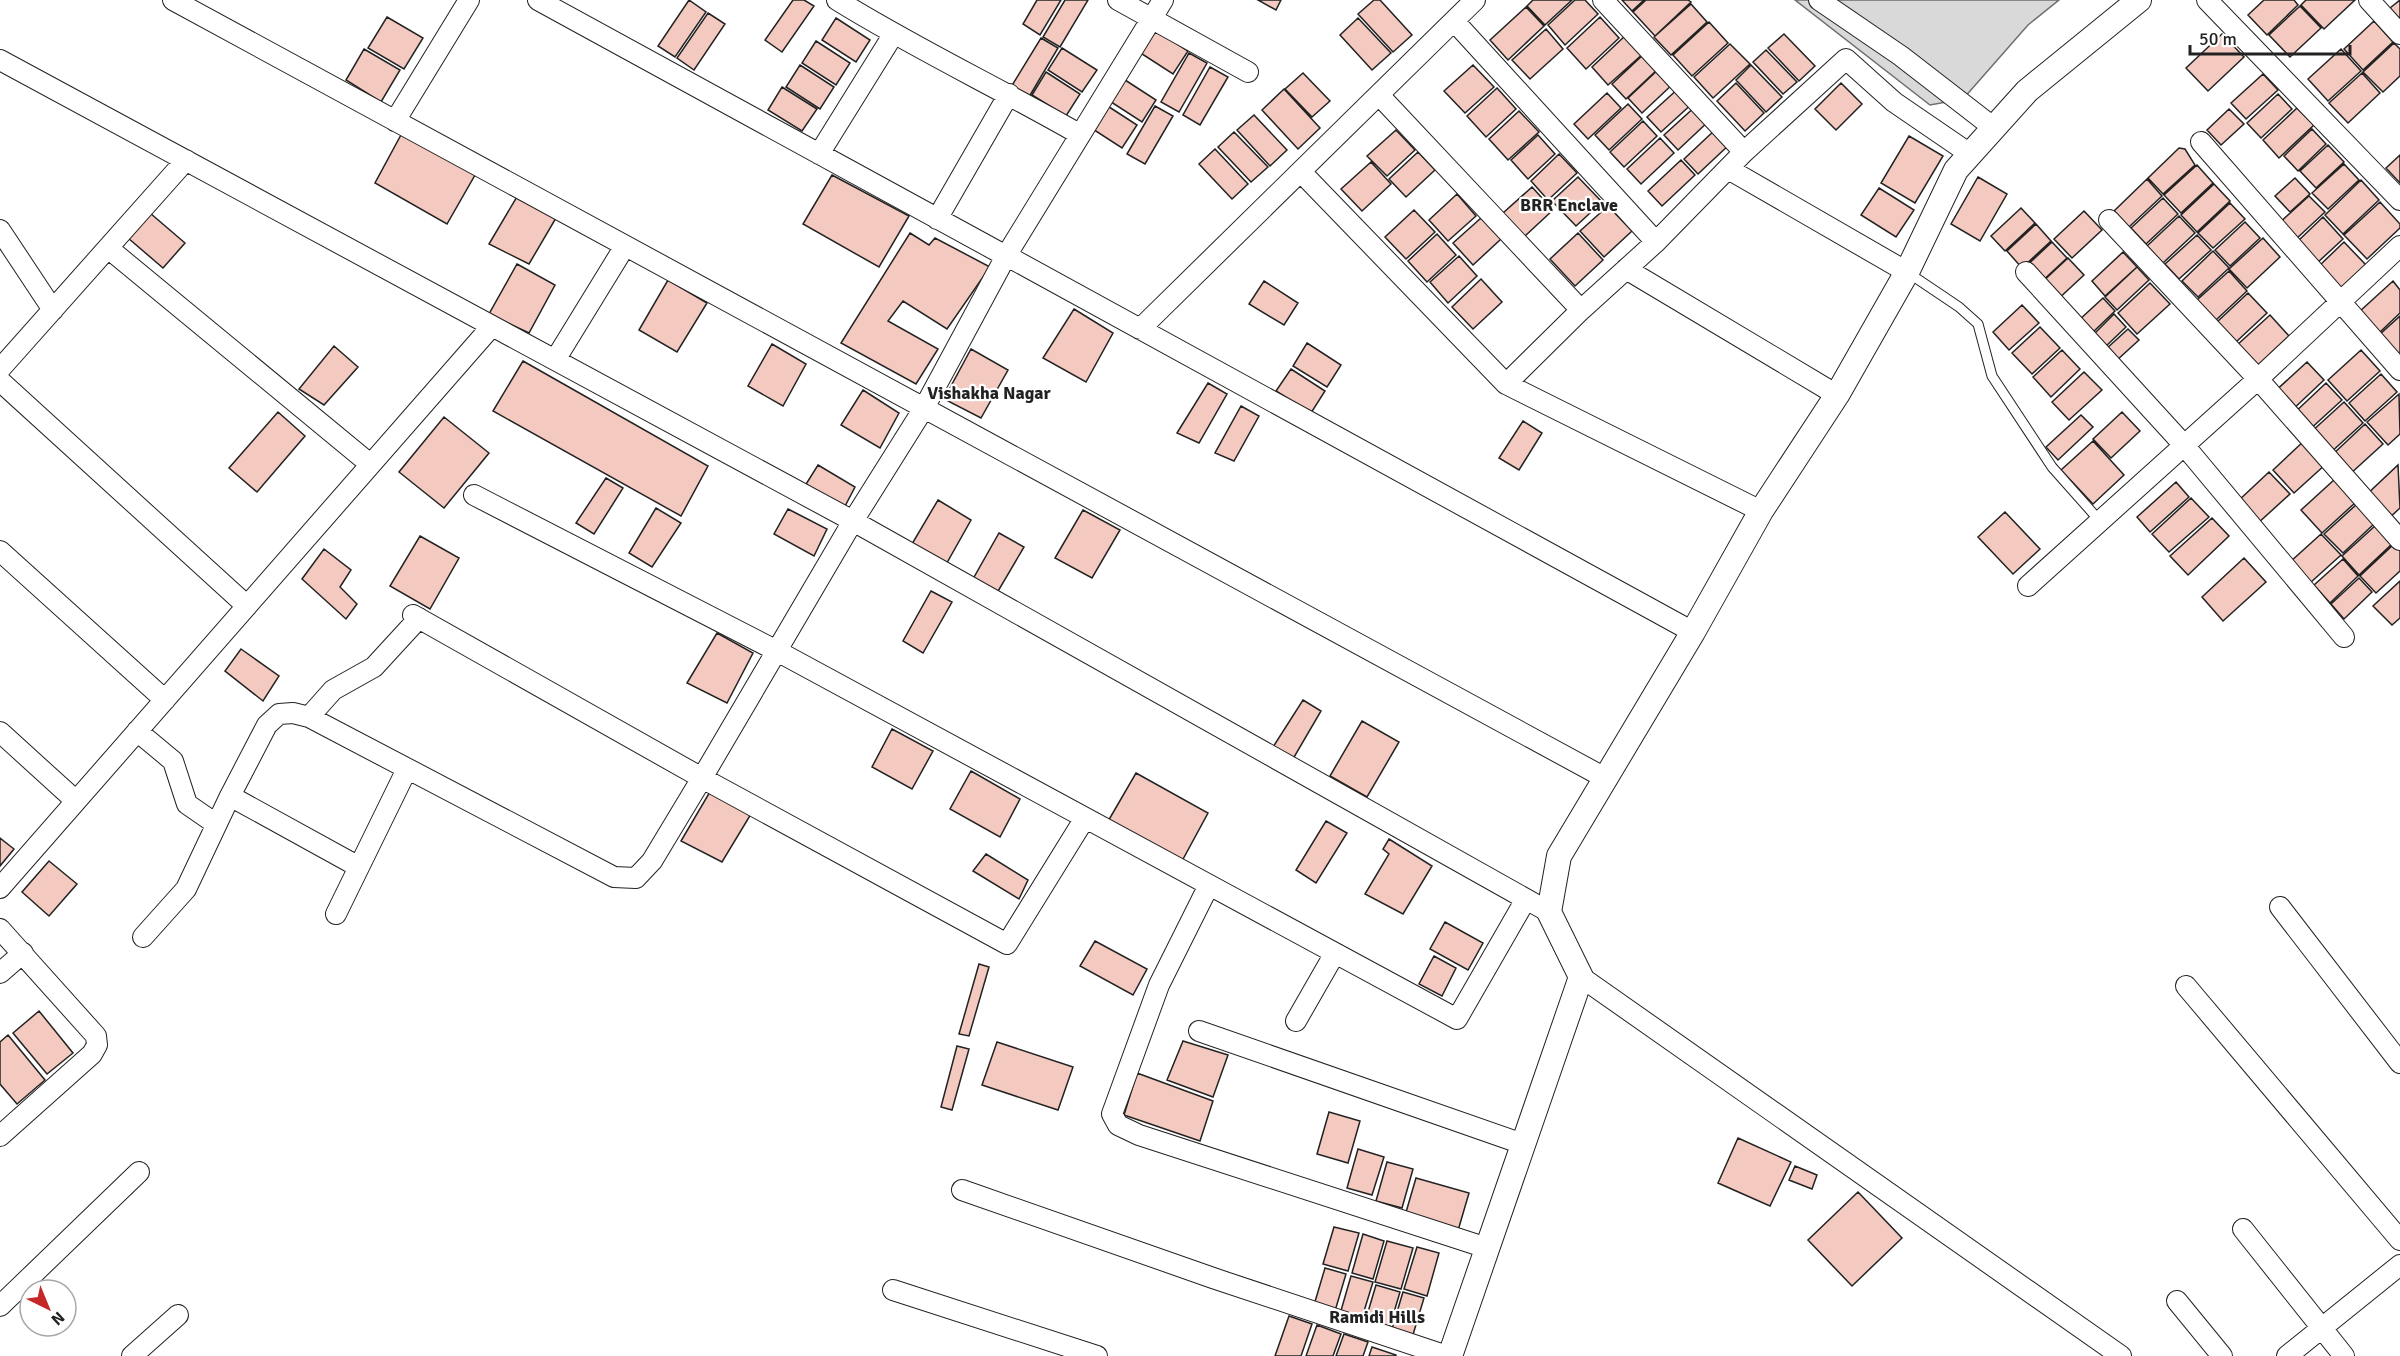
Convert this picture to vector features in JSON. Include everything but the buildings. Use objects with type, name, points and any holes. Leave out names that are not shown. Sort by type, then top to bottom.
[{"type":"street","points":[[173,0],[1607,779]]},
{"type":"street","points":[[395,121],[469,0]]},
{"type":"street","points":[[538,0],[1693,632]]},
{"type":"street","points":[[837,0],[893,35],[1009,94],[1079,134]]},
{"type":"street","points":[[1118,0],[1248,72]]},
{"type":"street","points":[[143,937],[186,889],[216,824],[267,725],[279,714],[293,713],[309,717],[614,877],[636,878],[652,861],[702,778],[853,521],[924,408],[1007,256],[1079,134],[1163,0]]},
{"type":"street","points":[[1140,329],[1475,0]]},
{"type":"street","points":[[1603,0],[1744,152]]},
{"type":"street","points":[[1819,0],[1901,57],[1994,128]]},
{"type":"street","points":[[1549,912],[1559,856],[1607,779],[1761,511],[1837,395],[1907,272],[1956,170],[2027,91],[2139,0]]},
{"type":"street","points":[[2207,0],[2400,200]]},
{"type":"street","points":[[2369,0],[2400,34]]},
{"type":"street","points":[[1454,21],[1656,242]]},
{"type":"street","points":[[819,154],[893,35]]},
{"type":"street","points":[[1506,384],[1730,170],[1744,152],[1846,59],[1894,102],[1970,154]]},
{"type":"street","points":[[0,60],[853,521],[1549,912],[1581,977],[2121,1356]]},
{"type":"street","points":[[937,219],[1009,94]]},
{"type":"street","points":[[1379,94],[1581,310]]},
{"type":"street","points":[[2201,142],[2400,370]]},
{"type":"street","points":[[0,369],[186,160]]},
{"type":"street","points":[[1730,170],[1907,272]]},
{"type":"street","points":[[1301,172],[1506,384],[1761,511]]},
{"type":"street","points":[[2109,220],[2258,379],[2400,540]]},
{"type":"street","points":[[0,230],[53,310]]},
{"type":"street","points":[[555,360],[625,246]]},
{"type":"street","points":[[2028,585],[2258,379],[2400,246]]},
{"type":"street","points":[[108,248],[370,464]]},
{"type":"street","points":[[1626,269],[1837,395]]},
{"type":"street","points":[[2026,272],[2183,444],[2344,637]]},
{"type":"street","points":[[0,888],[492,326]]},
{"type":"street","points":[[0,381],[247,606]]},
{"type":"street","points":[[474,495],[777,651],[1457,1019],[1526,899]]},
{"type":"street","points":[[0,551],[165,700]]},
{"type":"street","points":[[309,717],[333,690],[374,668],[416,617],[702,778],[1007,944],[1085,818]]},
{"type":"street","points":[[137,731],[173,761],[187,804],[216,824]]},
{"type":"street","points":[[0,732],[76,801]]},
{"type":"street","points":[[336,914],[407,768]]},
{"type":"street","points":[[230,796],[359,867]]},
{"type":"street","points":[[1209,885],[1159,985],[1112,1114],[1118,1125],[1139,1135],[1487,1248]]},
{"type":"street","points":[[2280,908],[2400,1063]]},
{"type":"street","points":[[0,929],[96,1036],[97,1046],[92,1054],[0,1136]]},
{"type":"street","points":[[0,973],[23,953]]},
{"type":"street","points":[[1296,1021],[1335,953]]},
{"type":"street","points":[[962,1190],[1213,1278],[1448,1356],[1581,977]]},
{"type":"street","points":[[2186,986],[2400,1240]]},
{"type":"street","points":[[1199,1030],[1523,1144]]},
{"type":"street","points":[[0,1306],[139,1172]]},
{"type":"street","points":[[2243,1229],[2344,1356]]},
{"type":"street","points":[[2287,1356],[2400,1265]]},
{"type":"street","points":[[893,1290],[1097,1356]]},
{"type":"street","points":[[2178,1301],[2222,1356]]},
{"type":"street","points":[[132,1356],[178,1315]]},
{"type":"lane","points":[[1907,272],[1959,307],[1978,324],[1992,376],[2052,467],[2099,520]]},
{"type":"shaded area","points":[[1795,0],[2059,0],[2028,25],[1963,99],[1930,105]]},
{"type":"district","name":"BRR Enclave","points":[[1569,205]]},
{"type":"district","name":"Vishakha Nagar","points":[[989,393]]},
{"type":"district","name":"Ramidi Hills","points":[[1377,1317]]}]
